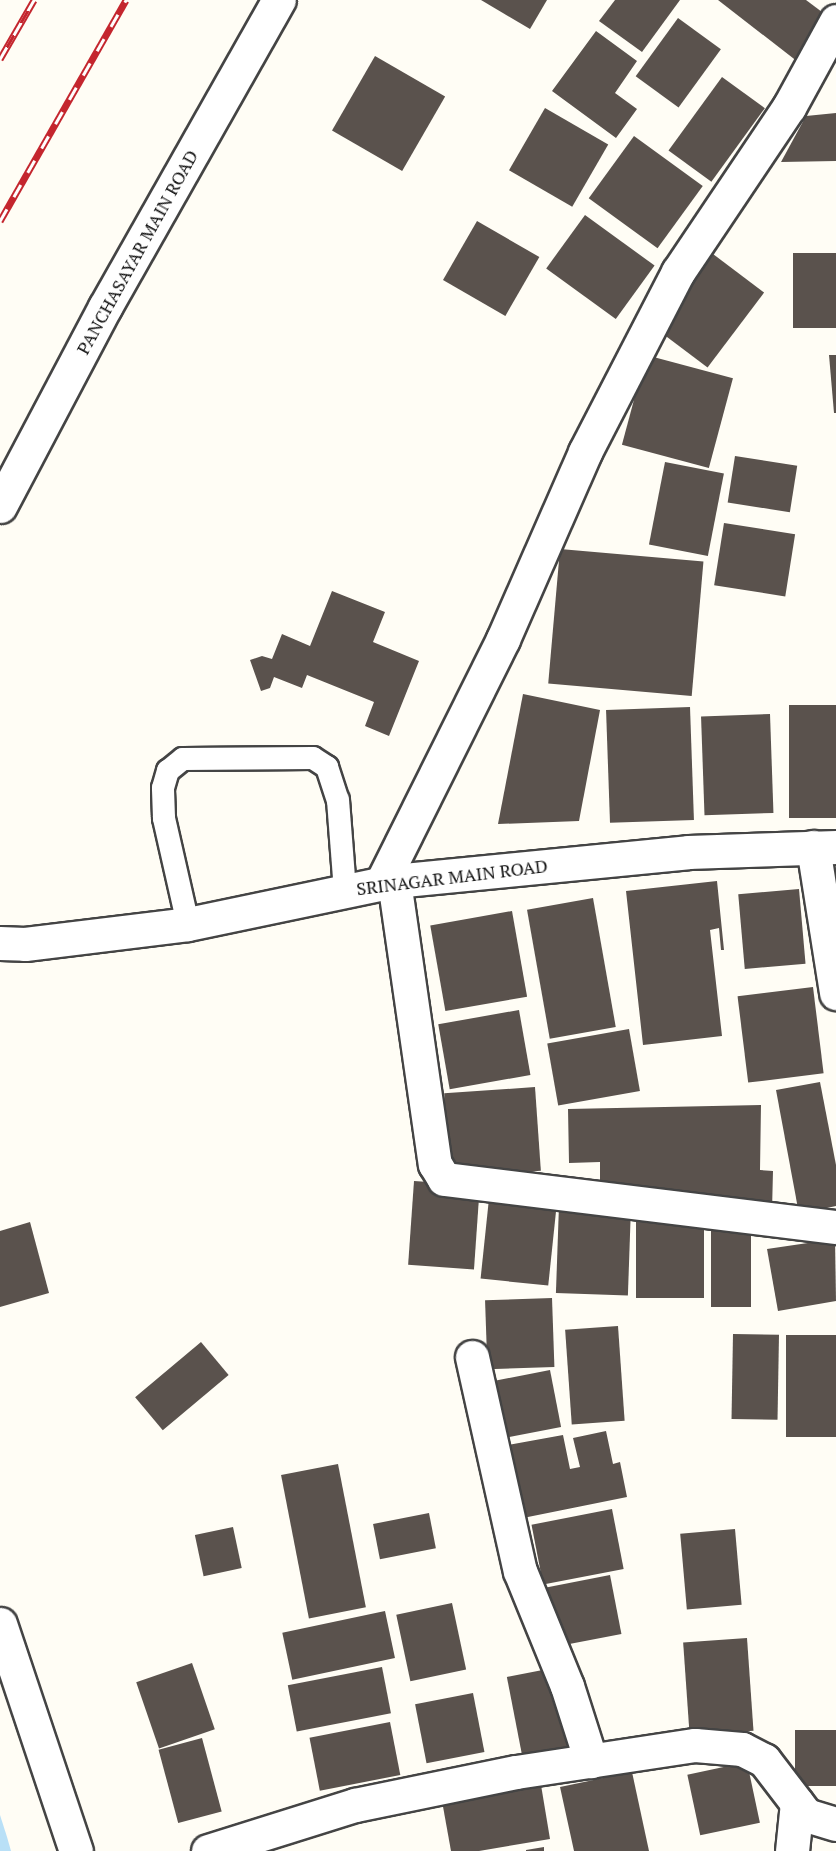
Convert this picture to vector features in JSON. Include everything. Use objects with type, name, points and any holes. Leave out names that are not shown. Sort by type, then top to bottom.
[{"type":"street","name":"PANCHASAYAR MAIN ROAD","points":[[0,506],[105,307],[279,0]]},
{"type":"street","points":[[836,21],[789,107],[678,272],[585,452],[503,639],[388,882],[435,1164],[444,1179],[836,1227]]},
{"type":"street","points":[[824,847],[836,993]]},
{"type":"street","name":"SRINAGAR MAIN ROAD","points":[[0,943],[26,944],[188,924],[388,882],[688,852],[824,847]]},
{"type":"street","points":[[472,1357],[520,1571],[567,1686],[591,1761]]},
{"type":"street","points":[[0,1624],[76,1851]]},
{"type":"street","points":[[208,1851],[355,1805],[591,1761],[695,1745],[742,1749],[764,1760],[806,1815],[836,1824]]},
{"type":"street","points":[[792,1851],[797,1803]]},
{"type":"lane","points":[[188,924],[164,818],[163,788],[168,771],[183,759],[313,758],[327,767],[338,800],[345,890]]},
{"type":"water","points":[[0,1815],[7,1837],[11,1851],[0,1851]]},
{"type":"building","points":[[481,0],[547,0],[530,29]]},
{"type":"building","points":[[615,0],[680,0],[642,52],[599,21]]},
{"type":"building","points":[[718,0],[806,0],[830,18],[798,62]]},
{"type":"building","points":[[678,18],[721,49],[679,107],[636,76]]},
{"type":"building","points":[[596,31],[637,61],[615,93],[637,109],[616,138],[552,91]]},
{"type":"building","points":[[375,56],[445,96],[402,171],[332,130]]},
{"type":"building","points":[[722,77],[765,108],[711,182],[669,151]]},
{"type":"building","points":[[545,108],[608,144],[572,207],[509,170]]},
{"type":"building","points":[[836,113],[836,161],[781,162],[806,116]]},
{"type":"building","points":[[634,136],[703,186],[658,248],[589,198]]},
{"type":"building","points":[[585,215],[655,266],[616,319],[546,268]]},
{"type":"building","points":[[477,221],[539,257],[505,316],[443,280]]},
{"type":"building","points":[[793,253],[836,253],[836,328],[793,328]]},
{"type":"building","points":[[713,254],[764,293],[708,368],[656,329]]},
{"type":"building","points":[[646,355],[733,378],[709,468],[622,445]]},
{"type":"building","points":[[829,355],[836,355],[836,413],[834,413]]},
{"type":"building","points":[[735,456],[797,466],[790,512],[728,502]]},
{"type":"building","points":[[665,462],[724,473],[708,556],[649,544]]},
{"type":"building","points":[[724,523],[795,534],[785,596],[714,585]]},
{"type":"building","points":[[560,549],[703,562],[692,696],[548,683]]},
{"type":"building","points":[[332,591],[385,612],[373,642],[419,661],[389,736],[365,726],[374,702],[307,675],[302,688],[274,677],[270,688],[261,691],[250,660],[262,656],[272,659],[282,634],[310,646]]},
{"type":"building","points":[[523,694],[600,710],[579,821],[498,824]]},
{"type":"building","points":[[789,705],[836,705],[836,818],[789,818]]},
{"type":"building","points":[[690,707],[694,820],[610,823],[606,710]]},
{"type":"building","points":[[770,714],[773,813],[704,815],[701,716]]},
{"type":"building","points":[[717,881],[724,950],[721,950],[719,928],[710,930],[722,1036],[643,1045],[626,891]]},
{"type":"building","points":[[799,889],[806,964],[745,969],[738,894]]},
{"type":"building","points":[[593,898],[616,1027],[550,1039],[527,910]]},
{"type":"building","points":[[512,911],[527,997],[445,1011],[430,925]]},
{"type":"building","points":[[813,987],[824,1073],[748,1083],[738,996]]},
{"type":"building","points":[[519,1010],[530,1075],[450,1089],[438,1024]]},
{"type":"building","points":[[629,1029],[640,1091],[558,1105],[547,1043]]},
{"type":"building","points":[[820,1082],[836,1165],[836,1206],[799,1214],[776,1090]]},
{"type":"building","points":[[535,1087],[541,1171],[450,1177],[444,1093]]},
{"type":"building","points":[[761,1105],[760,1170],[773,1171],[772,1211],[600,1189],[600,1162],[569,1163],[568,1109]]},
{"type":"building","points":[[414,1181],[480,1186],[474,1269],[408,1265]]},
{"type":"building","points":[[490,1189],[558,1196],[548,1286],[481,1279]]},
{"type":"building","points":[[559,1205],[631,1208],[628,1295],[556,1293]]},
{"type":"building","points":[[636,1219],[704,1219],[704,1298],[636,1298]]},
{"type":"building","points":[[30,1222],[49,1293],[0,1307],[0,1231]]},
{"type":"building","points":[[711,1226],[751,1226],[751,1307],[711,1307]]},
{"type":"building","points":[[835,1239],[836,1301],[778,1311],[767,1249]]},
{"type":"building","points":[[552,1298],[554,1367],[487,1369],[485,1300]]},
{"type":"building","points":[[618,1326],[625,1421],[572,1424],[565,1330]]},
{"type":"building","points":[[733,1334],[779,1335],[778,1420],[732,1419]]},
{"type":"building","points":[[786,1335],[836,1335],[836,1437],[786,1437]]},
{"type":"building","points":[[201,1342],[229,1375],[163,1430],[135,1397]]},
{"type":"building","points":[[550,1370],[561,1427],[498,1439],[487,1382]]},
{"type":"building","points":[[606,1431],[613,1464],[620,1462],[627,1497],[518,1519],[503,1446],[563,1435],[570,1469],[580,1467],[573,1438]]},
{"type":"building","points":[[338,1464],[366,1607],[309,1618],[281,1475]]},
{"type":"building","points":[[612,1509],[624,1569],[543,1585],[532,1525]]},
{"type":"building","points":[[429,1513],[436,1548],[380,1559],[373,1524]]},
{"type":"building","points":[[233,1527],[242,1568],[204,1576],[195,1535]]},
{"type":"building","points":[[735,1529],[742,1605],[687,1610],[680,1534]]},
{"type":"building","points":[[610,1575],[621,1634],[558,1646],[546,1587]]},
{"type":"building","points":[[452,1603],[466,1670],[410,1681],[396,1615]]},
{"type":"building","points":[[385,1611],[395,1658],[292,1680],[282,1633]]},
{"type":"building","points":[[747,1638],[753,1731],[690,1735],[683,1642]]},
{"type":"building","points":[[192,1663],[215,1729],[159,1748],[136,1682]]},
{"type":"building","points":[[382,1667],[391,1713],[297,1731],[288,1685]]},
{"type":"building","points":[[553,1668],[569,1750],[523,1759],[507,1677]]},
{"type":"building","points":[[473,1693],[484,1752],[427,1763],[415,1704]]},
{"type":"building","points":[[390,1722],[400,1775],[320,1791],[310,1738]]},
{"type":"building","points":[[795,1730],[836,1730],[836,1786],[795,1786]]},
{"type":"building","points":[[202,1738],[222,1811],[178,1823],[159,1750]]},
{"type":"building","points":[[747,1762],[760,1823],[700,1835],[687,1775]]},
{"type":"building","points":[[632,1772],[649,1851],[574,1851],[560,1787]]},
{"type":"building","points":[[541,1785],[550,1839],[479,1851],[451,1851],[442,1801]]},
{"type":"building","points":[[544,1847],[544,1851],[526,1851],[526,1850]]},
{"type":"railway","points":[[0,59],[34,0]]},
{"type":"railway","points":[[0,221],[126,0]]}]
